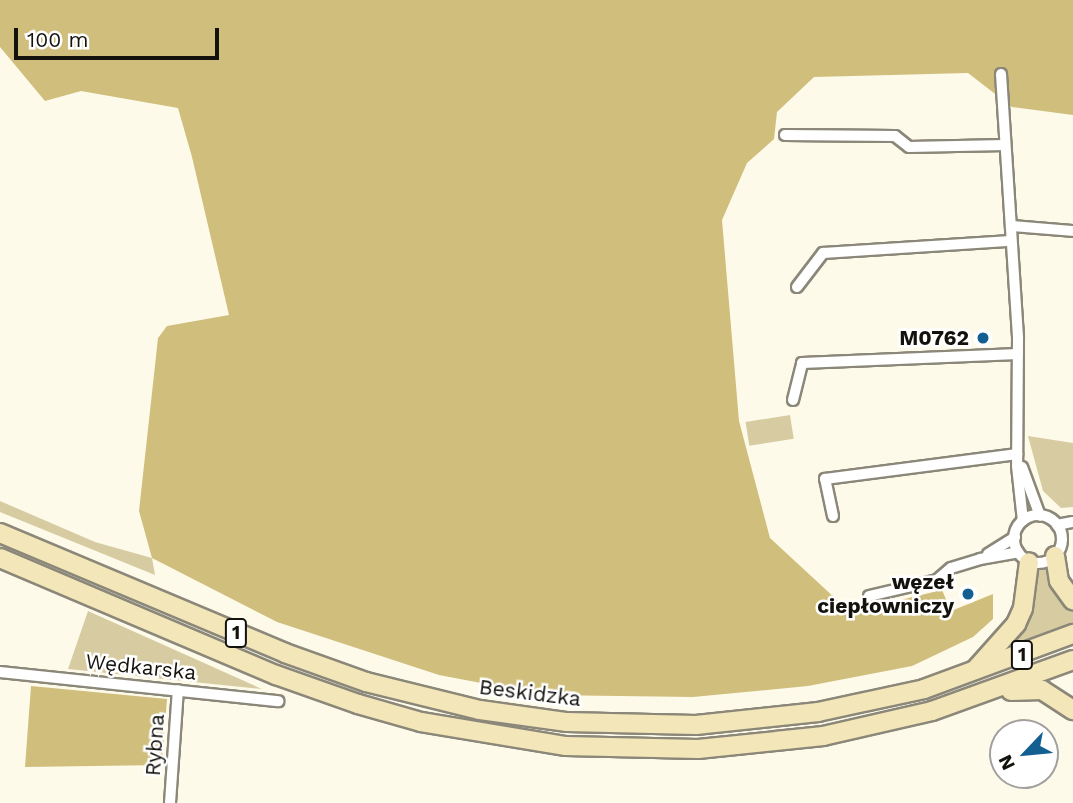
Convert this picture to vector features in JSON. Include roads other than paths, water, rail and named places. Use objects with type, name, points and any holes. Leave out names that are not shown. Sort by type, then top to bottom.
[{"type":"main road","name":"Beskidzka","points":[[0,533],[285,653],[366,682],[425,699],[523,717],[630,725],[758,721],[873,701],[970,674],[1073,634]]},
{"type":"main road","points":[[1063,545],[1059,581],[1073,600]]},
{"type":"main road","points":[[970,674],[1016,624],[1023,608],[1024,557]]},
{"type":"main road","name":"1","points":[[0,558],[275,675],[358,704],[421,722],[520,741],[629,750],[760,745],[879,725],[980,696],[1073,660]]},
{"type":"main road","points":[[980,696],[1017,690],[1042,690],[1073,710]]},
{"type":"street","points":[[980,559],[1015,537],[1023,521],[1017,454],[1018,354],[1001,74]]},
{"type":"street","points":[[785,135],[895,136],[909,147],[1005,145]]},
{"type":"street","points":[[1011,226],[1073,231]]},
{"type":"street","points":[[797,288],[822,253],[1012,241]]},
{"type":"street","points":[[793,400],[802,363],[1018,354]]},
{"type":"street","points":[[833,516],[825,479],[1017,454]]},
{"type":"street","points":[[1017,454],[1041,516],[1057,525],[1073,522]]},
{"type":"street","points":[[1023,521],[1041,516]]},
{"type":"street","points":[[869,597],[937,580],[951,568],[980,559],[1024,557],[1043,563],[1063,545],[1057,525]]},
{"type":"street","points":[[1015,537],[1024,557]]},
{"type":"street","name":"Wędkarska","points":[[0,672],[278,701]]},
{"type":"street","name":"Rybna","points":[[170,803],[178,690]]},
{"type":"place","name":"M0762","points":[[983,338]]},
{"type":"place","name":"węzeł ciepłowniczy","points":[[968,594]]}]
